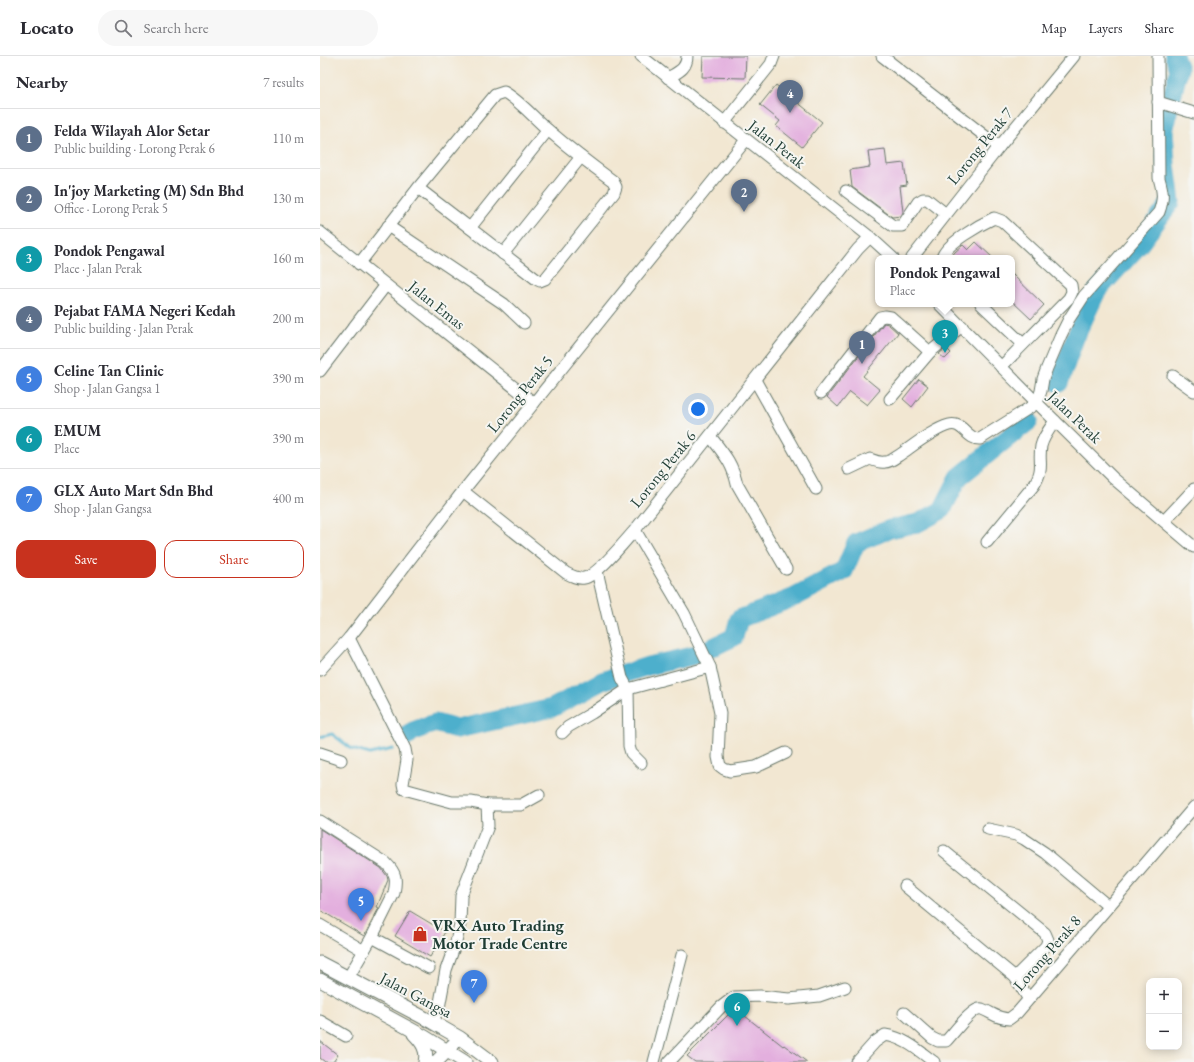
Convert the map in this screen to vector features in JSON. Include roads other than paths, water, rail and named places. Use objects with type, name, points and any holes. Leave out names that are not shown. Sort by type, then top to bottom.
[{"type":"main road","name":"Jalan Gangsa","points":[[320,963],[432,1022],[465,1042],[492,1062]]},
{"type":"main road","name":"Jalan Gangsa","points":[[320,980],[408,1028],[457,1058]]},
{"type":"main road","points":[[408,1028],[423,1043],[426,1053],[425,1062]]},
{"type":"main road","points":[[436,1062],[457,1058],[465,1042]]},
{"type":"street","name":"Jalan Perak","points":[[641,56],[870,237],[890,255]]},
{"type":"street","points":[[668,78],[685,67],[687,56]]},
{"type":"street","points":[[724,123],[771,64],[774,56]]},
{"type":"street","points":[[882,56],[999,147]]},
{"type":"street","name":"Lorong Perak 7","points":[[914,255],[999,147],[1074,56]]},
{"type":"street","points":[[849,469],[870,459],[879,462],[890,461],[950,424],[957,425],[975,440],[980,439],[1037,403],[1043,379],[1053,353],[1075,309],[1084,296],[1158,212],[1163,202],[1163,193],[1159,178],[1166,105],[1158,56]]},
{"type":"street","points":[[359,264],[418,188],[495,95],[504,92],[512,96],[548,130],[613,181],[616,187],[614,193],[545,278],[540,281],[536,280],[418,188]]},
{"type":"street","points":[[1166,105],[1194,113]]},
{"type":"street","points":[[470,228],[548,130]]},
{"type":"street","name":"Lorong Perak 5","points":[[320,670],[349,638],[463,491],[746,140]]},
{"type":"street","points":[[503,254],[581,157]]},
{"type":"street","points":[[846,191],[893,226],[902,226],[918,202],[923,199],[927,199],[946,214]]},
{"type":"street","points":[[943,255],[950,246],[994,218],[1002,221],[1071,285],[1072,292],[1069,298],[1001,366]]},
{"type":"street","points":[[388,226],[504,304],[524,323]]},
{"type":"street","name":"Jalan Emas","points":[[320,232],[534,403]]},
{"type":"street","name":"Lorong Perak 6","points":[[463,491],[574,577],[584,578],[597,571],[634,530],[858,249],[870,237]]},
{"type":"street","points":[[320,371],[386,285]]},
{"type":"street","name":"Jalan Perak","points":[[943,307],[1113,478],[1194,547]]},
{"type":"street","points":[[985,307],[1023,344]]},
{"type":"street","points":[[821,393],[880,317],[891,317],[930,352]]},
{"type":"street","points":[[890,399],[930,352],[962,326]]},
{"type":"street","points":[[1173,376],[1194,390]]},
{"type":"street","points":[[755,380],[816,489]]},
{"type":"street","points":[[987,542],[1039,477],[1041,470],[1041,445],[1055,421]]},
{"type":"street","points":[[710,436],[730,463],[737,484],[786,569]]},
{"type":"street","points":[[1164,521],[1194,489]]},
{"type":"street","points":[[634,530],[684,613],[710,667],[720,713],[718,757],[720,766],[730,771],[756,767],[786,752]]},
{"type":"street","points":[[597,571],[621,672],[628,689],[629,746],[631,754],[641,763]]},
{"type":"street","points":[[349,638],[405,748],[407,760],[403,784],[404,789],[452,802],[471,802],[487,805],[521,806],[539,795]]},
{"type":"street","points":[[562,733],[568,727],[628,689],[710,667]]},
{"type":"street","points":[[320,752],[341,760]]},
{"type":"street","points":[[432,1022],[439,1008],[446,970],[456,942],[460,924],[462,896],[488,826],[487,805]]},
{"type":"street","name":"Lorong Perak 8","points":[[904,1013],[938,1042],[946,1041],[970,1014],[976,1010],[981,1009],[999,1018],[1008,1019],[1016,1013],[1194,807]]},
{"type":"street","points":[[320,820],[386,863],[393,870],[396,877],[394,893],[372,937],[348,978]]},
{"type":"street","points":[[988,829],[1024,839],[1045,853],[1108,906]]},
{"type":"street","points":[[944,851],[1045,933],[1048,940],[1046,946],[1016,977]]},
{"type":"street","points":[[905,886],[1016,977],[1028,998]]},
{"type":"street","points":[[320,925],[364,951]]},
{"type":"street","points":[[372,937],[429,968]]},
{"type":"street","points":[[654,1062],[682,955]]},
{"type":"street","points":[[669,1062],[721,1007],[734,996],[760,996],[790,999],[819,996],[845,987]]},
{"type":"street","points":[[320,1020],[346,1036]]},
{"type":"street","points":[[857,1062],[875,1042],[885,1035],[895,1036],[905,1041],[934,1062]]},
{"type":"waterway","points":[[1059,383],[1075,338],[1097,291],[1139,245],[1171,202],[1166,164],[1164,128],[1179,69],[1174,56]]},
{"type":"waterway","points":[[405,738],[413,731],[435,723],[457,729],[552,708],[602,681],[648,666],[696,655],[734,637],[739,619],[795,597],[844,571],[856,543],[890,529],[918,523],[942,510],[959,477],[1029,421]]},
{"type":"waterway","points":[[320,737],[332,734],[352,749],[370,754],[393,749]]},
{"type":"place","name":"Pejabat FAMA Negeri Kedah","points":[[790,113]]},
{"type":"place","name":"In'joy Marketing (M) Sdn Bhd","points":[[744,212]]},
{"type":"place","name":"Pondok Pengawal","points":[[945,353]]},
{"type":"place","name":"Felda Wilayah Alor Setar","points":[[862,364]]},
{"type":"place","name":"Celine Tan Clinic","points":[[361,921]]},
{"type":"place","name":"VRX Auto Trading Motor Trade Centre","points":[[420,934]]},
{"type":"place","name":"GLX Auto Mart Sdn Bhd","points":[[474,1003]]},
{"type":"place","name":"EMUM","points":[[737,1026]]}]
